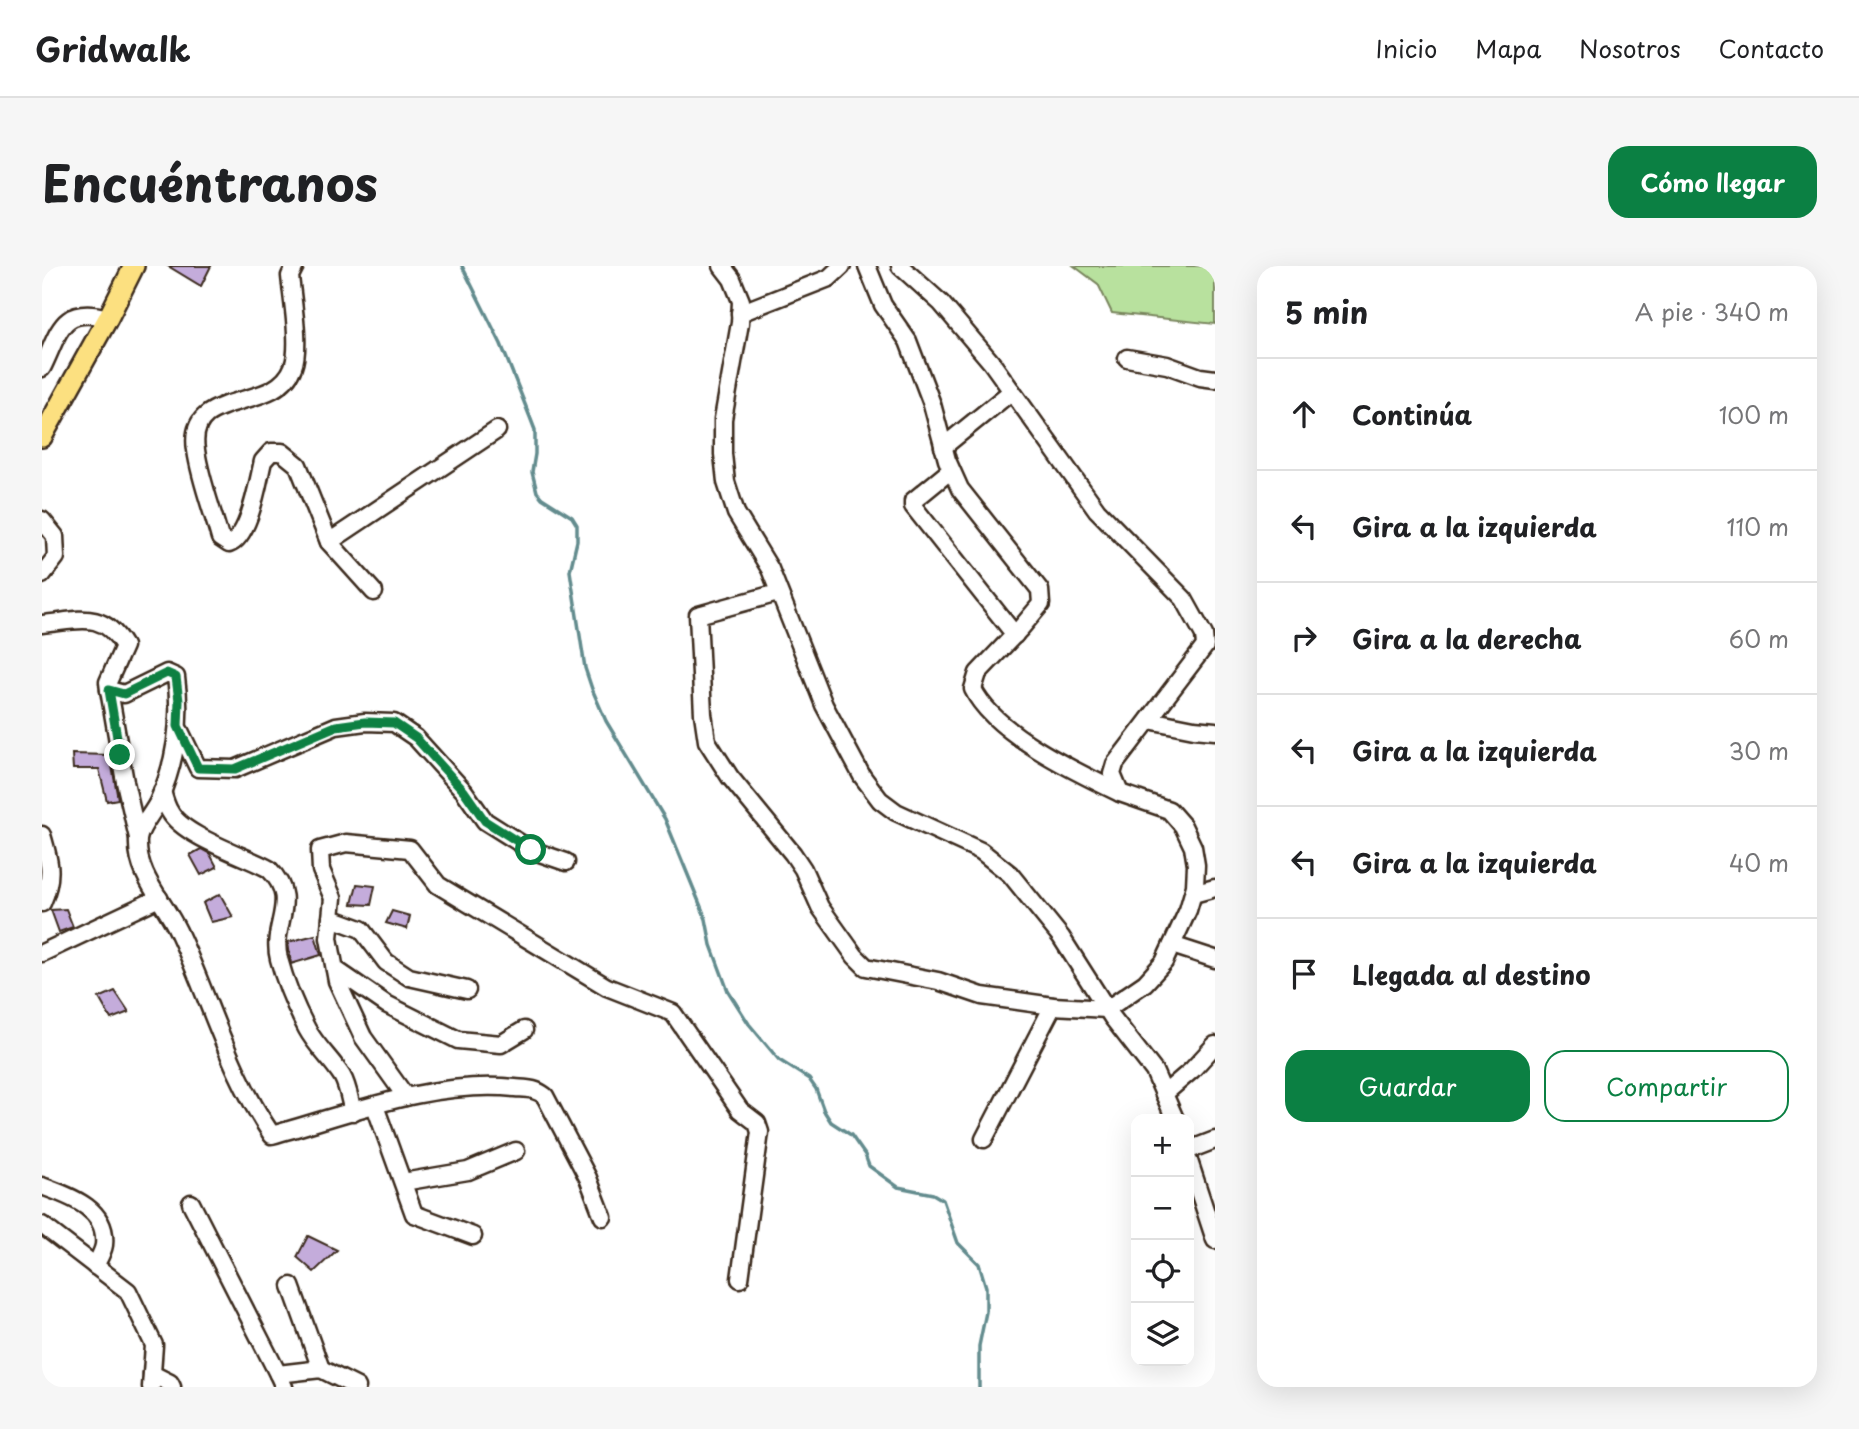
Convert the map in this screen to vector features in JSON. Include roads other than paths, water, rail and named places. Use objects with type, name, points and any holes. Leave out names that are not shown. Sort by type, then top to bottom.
[{"type":"main road","points":[[42,437],[134,266]]},
{"type":"street","points":[[295,266],[290,275],[296,342],[293,368],[279,385],[254,398],[212,408],[199,421],[195,447],[220,538],[229,544],[235,542],[244,532],[263,461],[271,452],[282,452],[298,466],[329,542],[374,592]]},
{"type":"street","points":[[722,266],[732,279],[741,300],[723,419],[726,482],[736,513],[770,569],[824,705],[862,776],[880,800],[896,811],[981,851],[1010,874],[1061,937],[1107,1009],[1154,1071],[1173,1114]]},
{"type":"street","points":[[740,313],[829,278],[842,266]]},
{"type":"street","points":[[778,593],[698,615],[707,741],[730,777],[793,854],[803,869],[820,907],[855,956],[866,967],[892,974],[938,981],[982,996],[1054,1006],[1107,1009],[1145,982],[1164,962],[1188,910],[1193,894],[1196,865],[1193,847],[1183,826],[1169,810],[1120,793],[1069,768],[1003,725],[979,700],[973,689],[978,673],[1041,604],[1040,590],[960,489],[951,470],[932,404],[908,341],[883,305],[867,266]]},
{"type":"street","points":[[900,266],[941,303],[991,362],[1097,510],[1184,599],[1210,638],[1149,720],[1124,748],[1112,774],[1120,793]]},
{"type":"street","points":[[42,368],[65,321],[90,313],[108,318]]},
{"type":"street","points":[[1127,358],[1167,365],[1200,377],[1215,379]]},
{"type":"street","points":[[943,447],[1012,391]]},
{"type":"street","points":[[329,542],[497,429]]},
{"type":"street","points":[[951,470],[913,501],[913,506],[1015,635]]},
{"type":"street","points":[[42,520],[55,536],[56,557],[42,575]]},
{"type":"street","points":[[42,624],[73,619],[97,620],[116,632],[124,646],[108,682],[142,870],[178,930],[232,1065],[272,1135],[406,1097],[456,1088],[503,1087],[537,1090],[545,1096],[588,1178],[603,1217]]},
{"type":"street","points":[[109,690],[124,694],[167,673],[176,677],[179,701],[177,749],[162,791],[138,838]]},
{"type":"street","points":[[1149,720],[1215,731]]},
{"type":"street","points":[[178,726],[198,768],[235,769],[336,726],[365,722],[394,723],[416,738],[464,791],[485,821],[531,850],[566,862]]},
{"type":"street","points":[[162,791],[170,813],[181,826],[269,869],[278,877],[284,888],[285,899],[277,941],[280,961],[307,1030],[344,1078],[353,1112]]},
{"type":"street","points":[[42,835],[51,868],[48,889],[42,903]]},
{"type":"street","points":[[406,1097],[363,1037],[337,981],[329,938],[333,898],[321,870],[320,850],[346,843],[410,849],[438,885],[460,899],[607,988],[673,1013],[740,1110],[757,1123],[760,1132],[740,1279]]},
{"type":"street","points":[[1193,894],[1215,888]]},
{"type":"street","points":[[42,953],[159,898]]},
{"type":"street","points":[[331,918],[361,929],[386,962],[408,977],[467,990]]},
{"type":"street","points":[[1172,945],[1215,958]]},
{"type":"street","points":[[335,969],[386,1004],[458,1040],[501,1044],[524,1030]]},
{"type":"street","points":[[984,1139],[1054,1006]]},
{"type":"street","points":[[1164,1094],[1215,1045]]},
{"type":"street","points":[[375,1106],[414,1214],[473,1236]]},
{"type":"street","points":[[1194,1148],[1215,1140]]},
{"type":"street","points":[[402,1182],[468,1171],[516,1151]]},
{"type":"street","points":[[1194,1176],[1215,1240]]},
{"type":"street","points":[[42,1186],[73,1197],[92,1210],[102,1230],[104,1246],[96,1266]]},
{"type":"street","points":[[191,1203],[281,1381],[321,1369],[357,1387]]},
{"type":"street","points":[[42,1225],[128,1291],[154,1345],[152,1381],[170,1383],[172,1387]]},
{"type":"street","points":[[291,1286],[321,1369]]},
{"type":"waterway","points":[[462,266],[501,344],[535,430],[532,472],[537,492],[572,517],[577,525],[577,541],[570,571],[585,668],[592,689],[606,721],[665,819],[706,919],[711,945],[728,991],[749,1024],[779,1060],[809,1079],[831,1122],[851,1135],[869,1166],[898,1187],[933,1194],[943,1200],[958,1243],[979,1264],[986,1287],[986,1312],[979,1346],[979,1387]]}]
